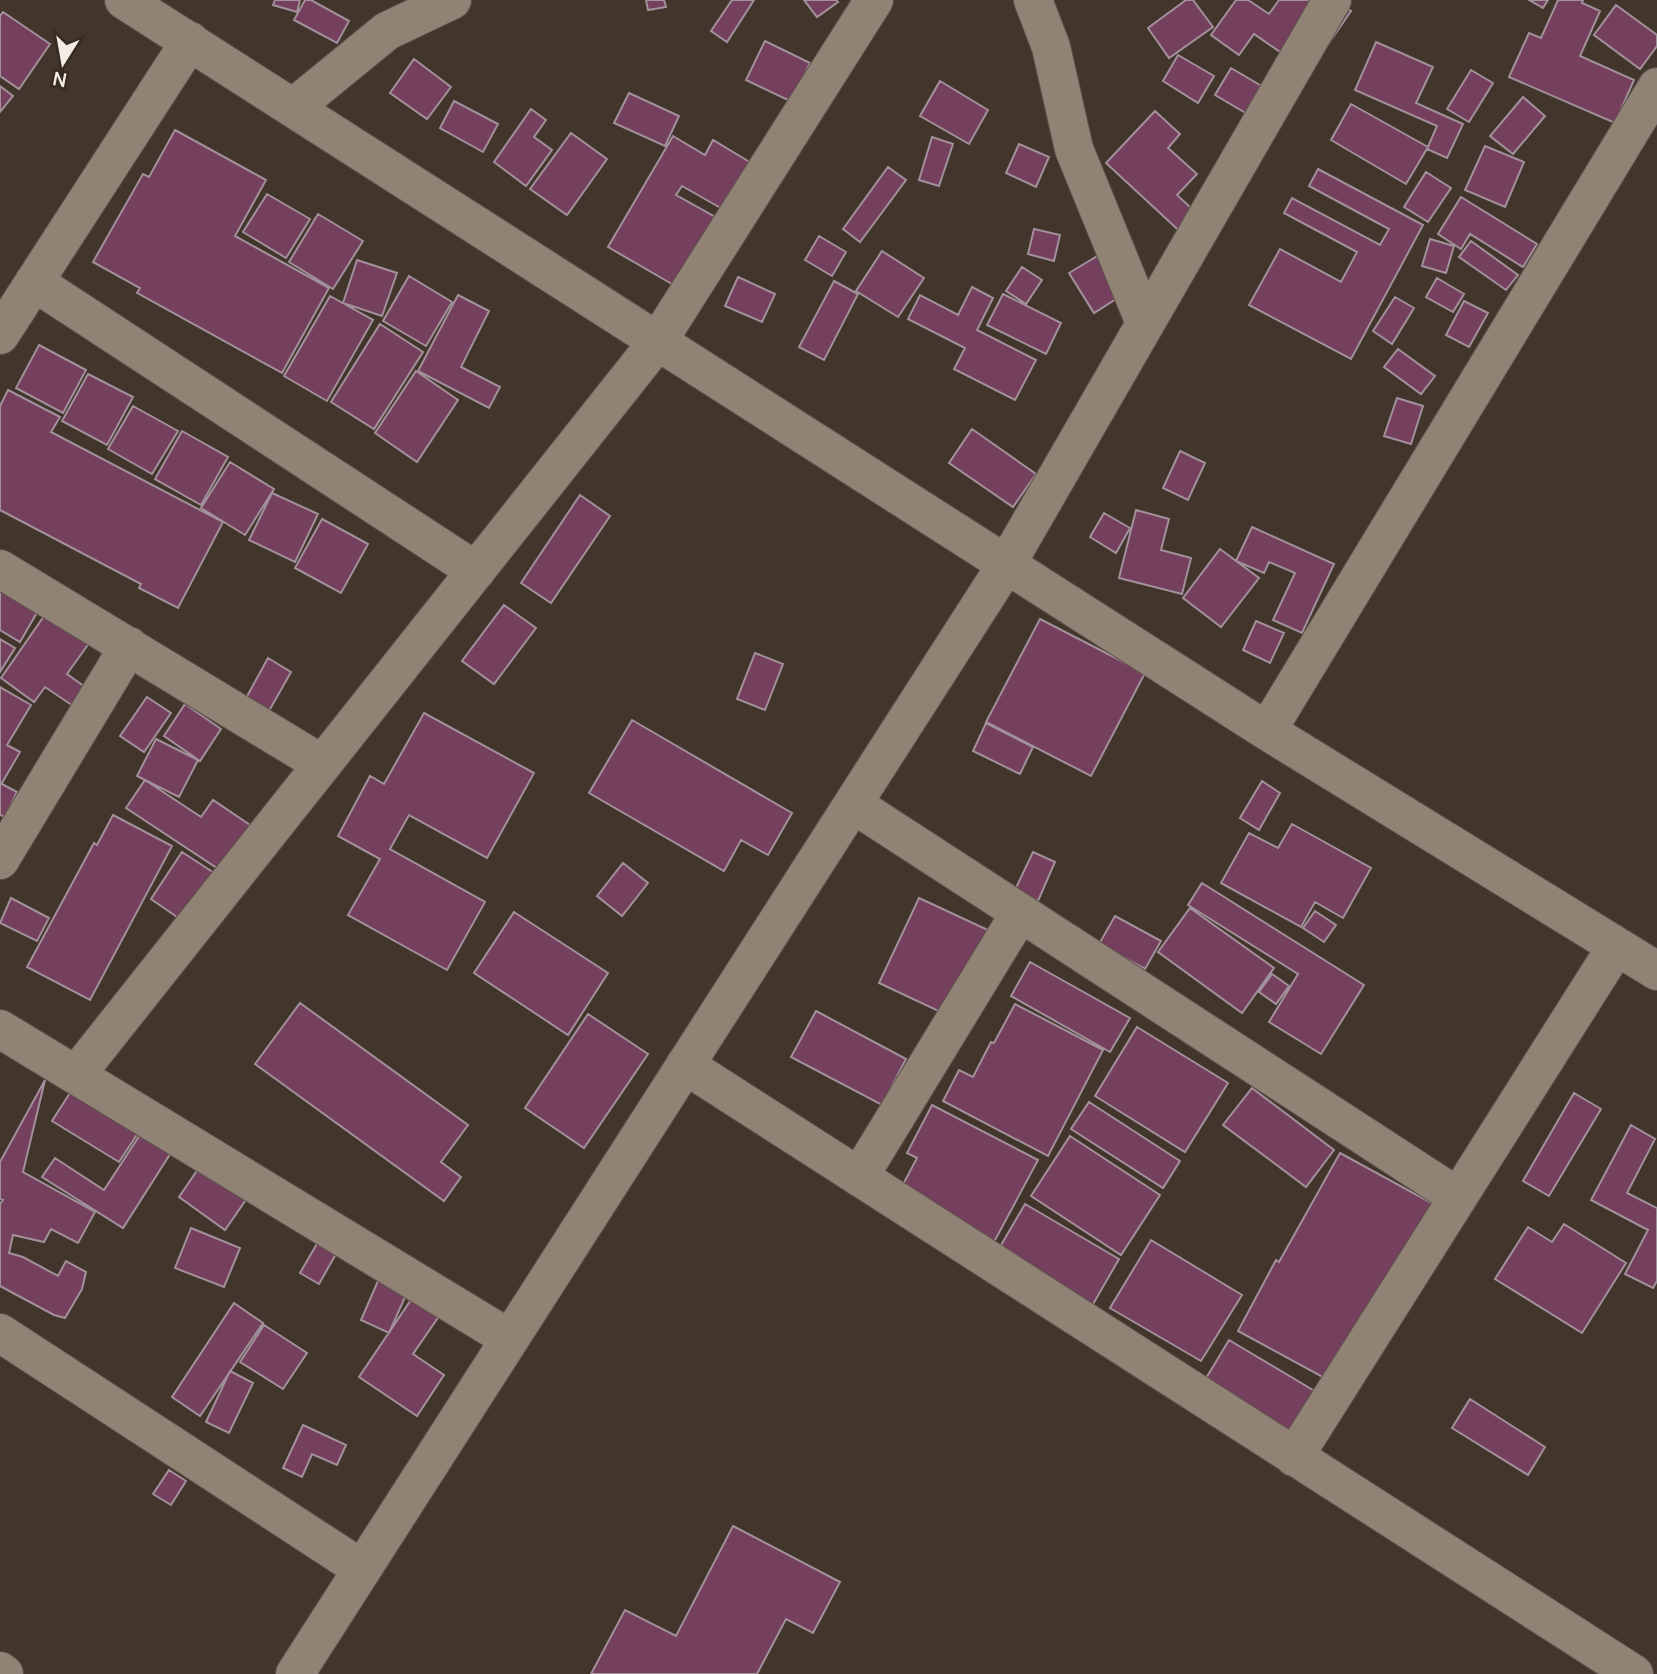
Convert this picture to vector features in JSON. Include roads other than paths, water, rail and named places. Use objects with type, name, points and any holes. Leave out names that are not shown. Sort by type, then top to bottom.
[{"type":"street","points":[[124,0],[1267,731],[1657,971]]},
{"type":"street","points":[[294,107],[387,31],[452,0]]},
{"type":"street","points":[[76,1075],[658,341],[874,0]]},
{"type":"street","points":[[1033,0],[1051,47],[1074,149],[1145,323]]},
{"type":"street","points":[[295,1674],[1006,565],[1332,0]]},
{"type":"street","points":[[0,334],[190,41]]},
{"type":"street","points":[[1267,731],[1657,87]]},
{"type":"street","points":[[34,282],[476,571]]},
{"type":"street","points":[[0,569],[322,764]]},
{"type":"street","points":[[0,860],[129,646]]},
{"type":"street","points":[[853,804],[1458,1197]]},
{"type":"street","points":[[859,1177],[1020,913]]},
{"type":"street","points":[[1294,1457],[1616,947]]},
{"type":"street","points":[[0,1029],[510,1339]]},
{"type":"street","points":[[685,1066],[1634,1674]]},
{"type":"street","points":[[0,1333],[362,1569]]}]
